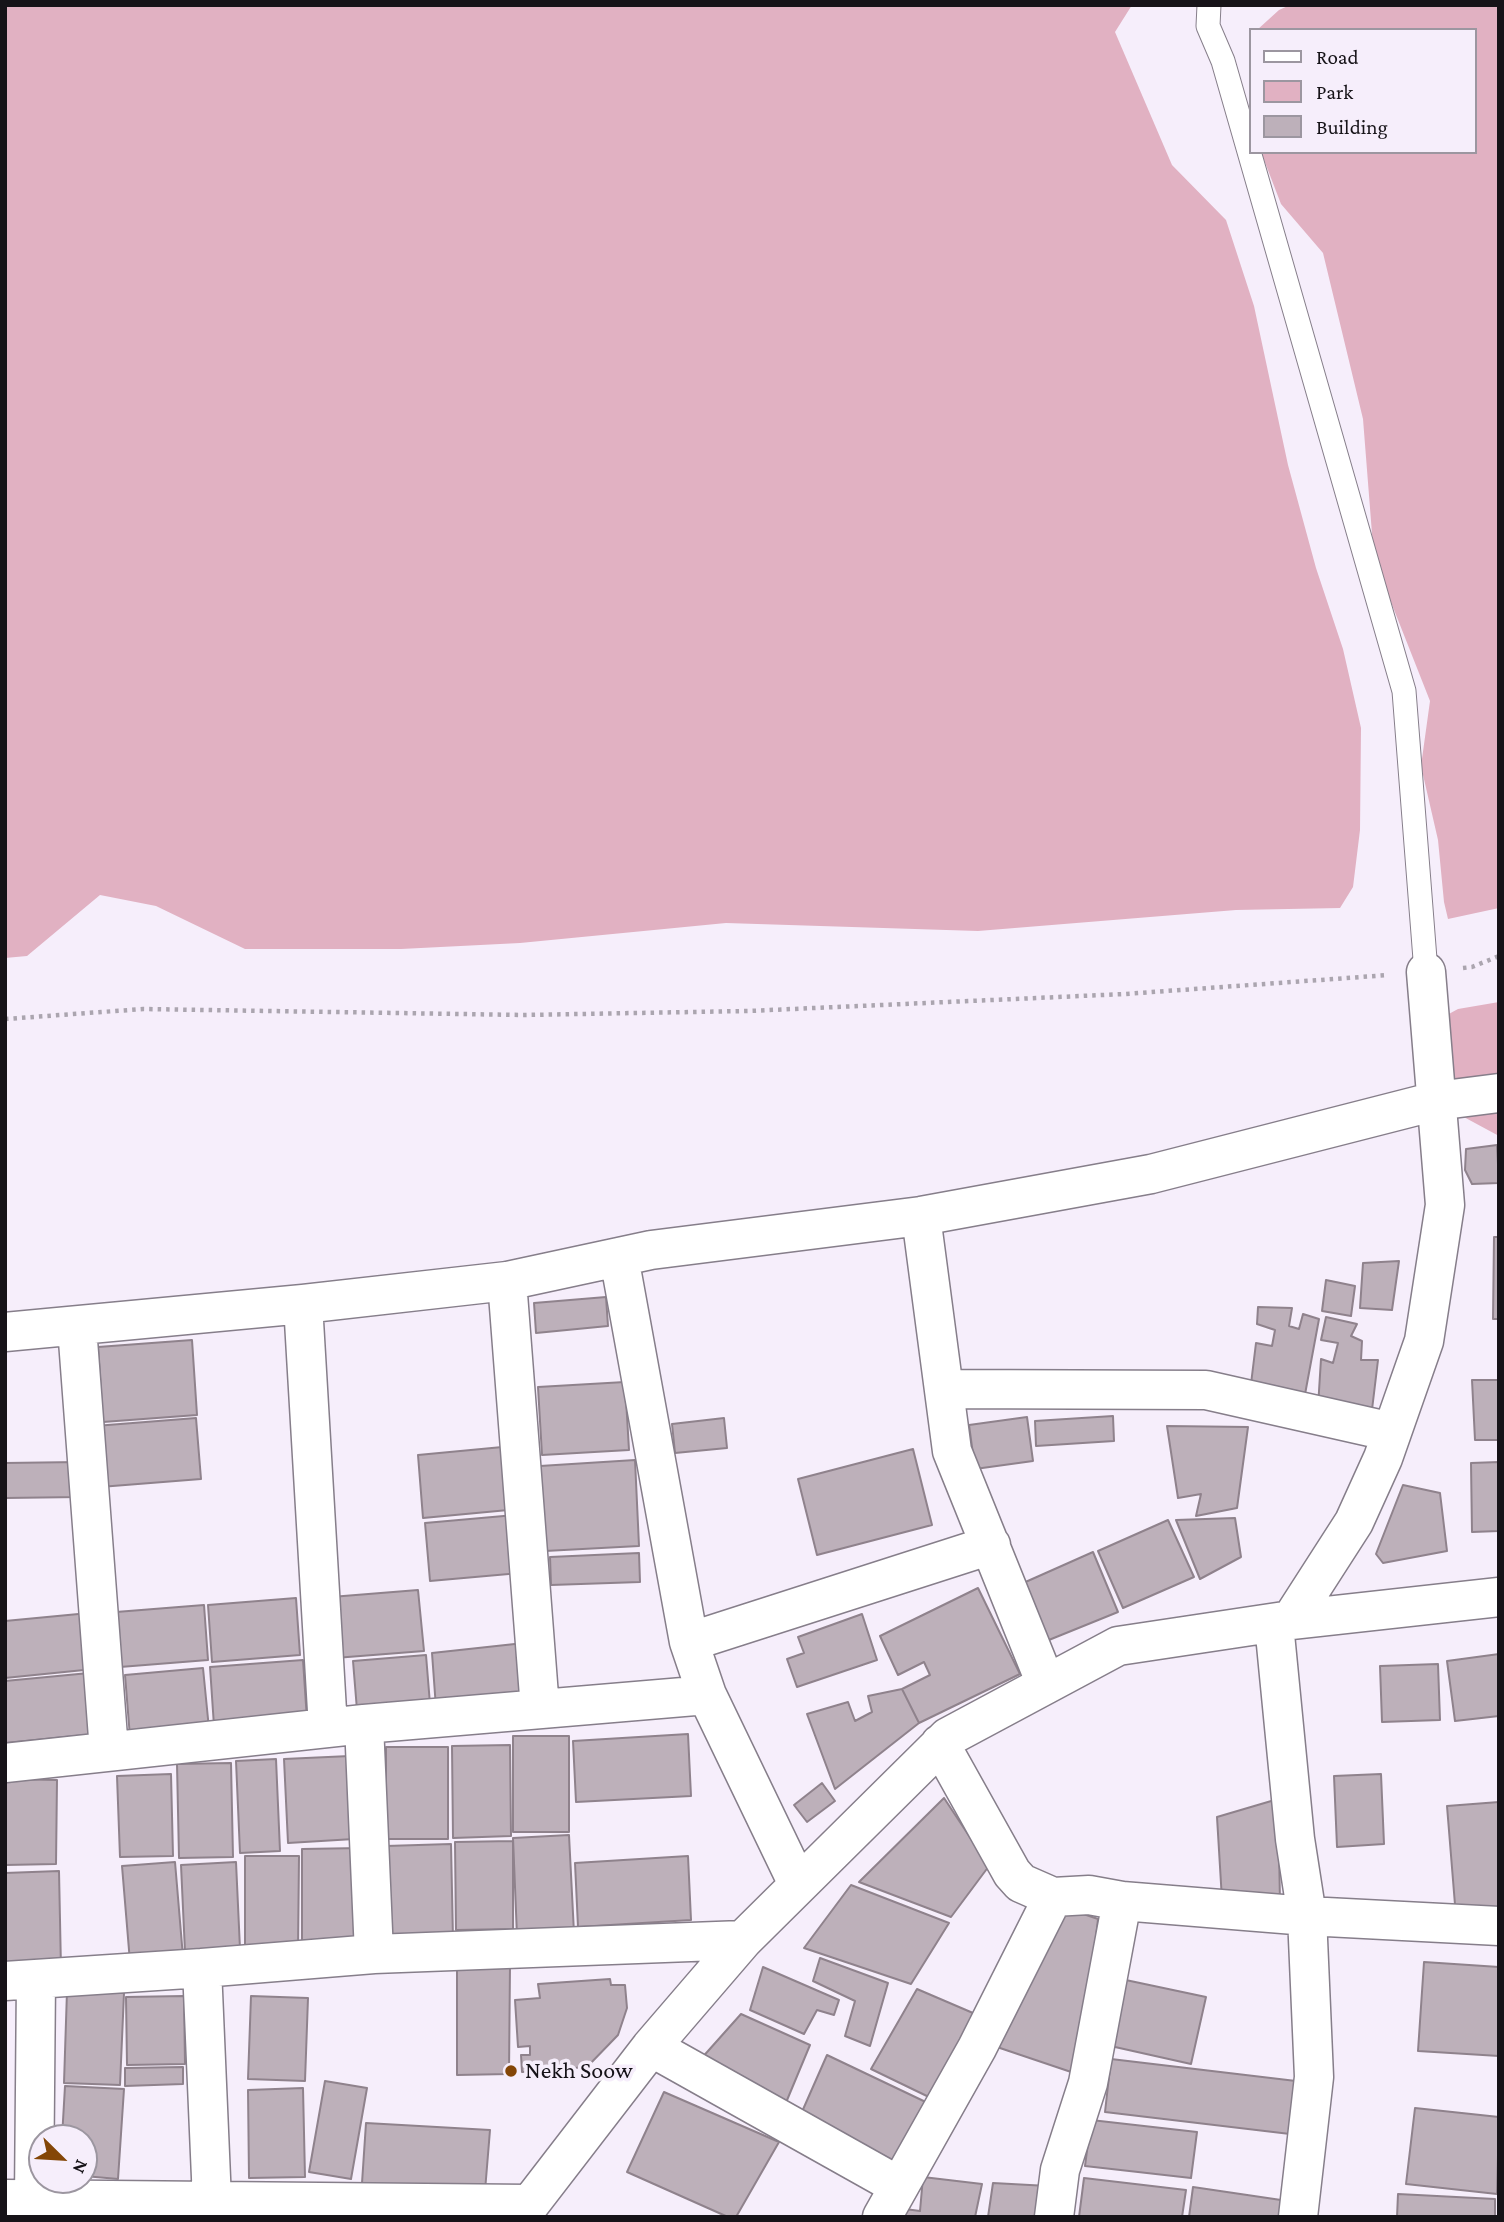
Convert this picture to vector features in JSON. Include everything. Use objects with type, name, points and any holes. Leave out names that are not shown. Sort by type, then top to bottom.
[{"type":"street","points":[[1298,2217],[1314,2077],[1307,1916],[1293,1826],[1282,1622],[1353,1522],[1383,1458],[1424,1340],[1445,1205],[1426,972]]},
{"type":"street","points":[[5,1332],[77,1327],[507,1282],[651,1250],[921,1216],[1151,1174],[1436,1101],[1499,1093]]},
{"type":"street","points":[[921,1216],[952,1451],[1046,1684]]},
{"type":"street","points":[[619,1257],[689,1642],[707,1695],[799,1884]]},
{"type":"street","points":[[507,1282],[541,1709]]},
{"type":"street","points":[[303,1304],[346,1726],[374,1954]]},
{"type":"street","points":[[77,1327],[109,1751]]},
{"type":"street","points":[[944,1389],[1206,1390],[1392,1432]]},
{"type":"street","points":[[689,1642],[991,1545]]},
{"type":"street","points":[[743,1940],[374,1954],[20,1980],[20,2199],[212,2201],[525,2210],[651,2048],[743,1940],[948,1737],[1118,1646],[1282,1622],[1499,1597]]},
{"type":"street","points":[[5,1763],[346,1726],[707,1695]]},
{"type":"street","points":[[940,1744],[1012,1873],[1021,1883],[1053,1898],[1089,1895],[1122,1901],[1307,1916],[1499,1926]]},
{"type":"street","points":[[651,2048],[891,2201],[977,2048],[1053,1898]]},
{"type":"street","points":[[1054,2217],[1060,2170],[1088,2084],[1122,1901]]},
{"type":"street","points":[[202,1968],[212,2201]]},
{"type":"lane","points":[[1209,5],[1208,26],[1223,61],[1248,148]]},
{"type":"lane","points":[[1250,154],[1404,691],[1426,972]]},
{"type":"path","points":[[5,1019],[143,1009],[523,1015],[748,1011],[1125,994],[1426,972],[1472,967],[1499,956]]},
{"type":"green space","points":[[5,5],[1132,5],[1115,32],[1172,165],[1226,220],[1254,306],[1288,465],[1316,568],[1343,649],[1361,728],[1360,830],[1353,887],[1340,908],[1236,910],[978,931],[726,923],[520,943],[401,949],[245,949],[156,906],[100,895],[27,956],[5,958]]},
{"type":"green space","points":[[1290,5],[1499,5],[1499,908],[1448,919],[1438,840],[1421,766],[1430,701],[1374,559],[1363,419],[1323,253],[1281,204],[1262,154],[1476,154],[1476,28],[1259,28],[1279,10]]},
{"type":"green space","points":[[1499,1002],[1499,1136],[1449,1109],[1434,1022],[1458,1009]]},
{"type":"building","points":[[1497,1145],[1499,1183],[1472,1184],[1465,1170],[1466,1149]]},
{"type":"building","points":[[1494,1237],[1499,1237],[1499,1319],[1493,1319]]},
{"type":"building","points":[[1399,1261],[1392,1310],[1360,1308],[1363,1263]]},
{"type":"building","points":[[1326,1280],[1355,1286],[1351,1316],[1322,1311]]},
{"type":"building","points":[[606,1297],[608,1326],[536,1333],[534,1303]]},
{"type":"building","points":[[1258,1307],[1292,1308],[1289,1326],[1299,1329],[1303,1314],[1319,1319],[1303,1405],[1250,1392],[1256,1343],[1272,1346],[1275,1330],[1257,1324]]},
{"type":"building","points":[[1326,1317],[1357,1324],[1351,1336],[1362,1341],[1361,1360],[1378,1360],[1371,1418],[1318,1407],[1321,1359],[1333,1363],[1338,1343],[1321,1340]]},
{"type":"building","points":[[192,1340],[197,1415],[103,1422],[98,1347]]},
{"type":"building","points":[[1472,1380],[1499,1380],[1499,1440],[1475,1440]]},
{"type":"building","points":[[625,1382],[629,1450],[542,1455],[538,1387]]},
{"type":"building","points":[[1113,1416],[1114,1441],[1036,1446],[1035,1421]]},
{"type":"building","points":[[1027,1417],[1033,1461],[975,1469],[969,1425]]},
{"type":"building","points":[[196,1418],[201,1479],[100,1487],[95,1426]]},
{"type":"building","points":[[724,1418],[727,1448],[675,1453],[672,1424]]},
{"type":"building","points":[[1167,1426],[1248,1427],[1237,1508],[1196,1516],[1201,1494],[1178,1498]]},
{"type":"building","points":[[513,1446],[519,1509],[423,1518],[418,1455]]},
{"type":"building","points":[[913,1449],[932,1525],[817,1555],[798,1479]]},
{"type":"building","points":[[635,1460],[639,1546],[545,1551],[540,1466]]},
{"type":"building","points":[[79,1462],[80,1497],[5,1498],[5,1463]]},
{"type":"building","points":[[1499,1462],[1499,1531],[1472,1532],[1471,1463]]},
{"type":"building","points":[[1403,1485],[1440,1493],[1447,1551],[1383,1563],[1376,1554]]},
{"type":"building","points":[[515,1515],[520,1573],[430,1581],[425,1523]]},
{"type":"building","points":[[1235,1518],[1241,1557],[1200,1579],[1176,1520]]},
{"type":"building","points":[[1168,1520],[1194,1577],[1123,1608],[1098,1551]]},
{"type":"building","points":[[1093,1552],[1118,1612],[1039,1644],[1021,1584]]},
{"type":"building","points":[[639,1553],[640,1582],[551,1585],[550,1557]]},
{"type":"building","points":[[978,1588],[1020,1674],[919,1723],[902,1689],[930,1675],[924,1662],[898,1675],[880,1636]]},
{"type":"building","points":[[418,1590],[424,1651],[335,1658],[331,1597]]},
{"type":"building","points":[[296,1598],[300,1655],[212,1662],[208,1605]]},
{"type":"building","points":[[204,1605],[208,1660],[120,1667],[116,1612]]},
{"type":"building","points":[[89,1613],[94,1669],[5,1678],[5,1621]]},
{"type":"building","points":[[862,1614],[877,1660],[797,1687],[787,1659],[804,1653],[798,1637]]},
{"type":"building","points":[[524,1643],[529,1698],[436,1708],[432,1653]]},
{"type":"building","points":[[1499,1654],[1499,1716],[1455,1721],[1447,1661]]},
{"type":"building","points":[[426,1655],[430,1704],[357,1710],[353,1661]]},
{"type":"building","points":[[303,1660],[307,1720],[214,1726],[210,1667]]},
{"type":"building","points":[[1438,1664],[1440,1720],[1382,1722],[1380,1666]]},
{"type":"building","points":[[203,1668],[209,1729],[130,1737],[125,1675]]},
{"type":"building","points":[[89,1673],[95,1734],[5,1743],[5,1681]]},
{"type":"building","points":[[902,1689],[919,1723],[835,1789],[807,1714],[848,1702],[855,1721],[872,1712],[868,1696]]},
{"type":"building","points":[[688,1734],[691,1796],[576,1802],[573,1741]]},
{"type":"building","points":[[513,1736],[569,1736],[569,1832],[513,1832]]},
{"type":"building","points":[[510,1745],[511,1836],[453,1838],[452,1746]]},
{"type":"building","points":[[386,1747],[448,1747],[448,1839],[386,1839]]},
{"type":"building","points":[[350,1756],[354,1839],[288,1843],[284,1759]]},
{"type":"building","points":[[276,1759],[280,1851],[240,1853],[236,1761]]},
{"type":"building","points":[[231,1763],[233,1857],[179,1858],[177,1764]]},
{"type":"building","points":[[171,1774],[173,1856],[120,1857],[117,1776]]},
{"type":"building","points":[[1381,1774],[1384,1844],[1337,1847],[1334,1776]]},
{"type":"building","points":[[5,1779],[57,1780],[56,1864],[5,1865]]},
{"type":"building","points":[[822,1783],[835,1801],[807,1822],[794,1805]]},
{"type":"building","points":[[944,1798],[989,1866],[951,1917],[859,1882]]},
{"type":"building","points":[[1278,1799],[1280,1902],[1222,1900],[1217,1817]]},
{"type":"building","points":[[1499,1802],[1499,1913],[1456,1917],[1447,1806]]},
{"type":"building","points":[[569,1835],[574,1933],[517,1936],[513,1838]]},
{"type":"building","points":[[513,1841],[513,1929],[456,1930],[455,1842]]},
{"type":"building","points":[[451,1844],[453,1939],[387,1941],[386,1846]]},
{"type":"building","points":[[362,1848],[362,1946],[302,1946],[302,1849]]},
{"type":"building","points":[[245,1856],[299,1856],[298,1949],[245,1949]]},
{"type":"building","points":[[688,1856],[691,1920],[578,1927],[575,1863]]},
{"type":"building","points":[[175,1862],[183,1957],[130,1962],[122,1866]]},
{"type":"building","points":[[236,1862],[240,1949],[185,1952],[181,1865]]},
{"type":"building","points":[[59,1871],[61,1969],[5,1971],[5,1873]]},
{"type":"building","points":[[851,1885],[949,1923],[911,1984],[804,1948]]},
{"type":"building","points":[[1066,1908],[1098,1919],[1080,2075],[991,2045]]},
{"type":"building","points":[[820,1958],[888,1983],[870,2046],[845,2036],[855,2001],[813,1981]]},
{"type":"building","points":[[1424,1962],[1499,1967],[1499,2056],[1418,2051]]},
{"type":"building","points":[[457,1965],[510,1965],[509,2074],[457,2075]]},
{"type":"building","points":[[763,1967],[839,2000],[834,2015],[817,2010],[804,2034],[750,2010]]},
{"type":"building","points":[[610,1979],[611,1985],[625,1985],[627,2008],[618,2035],[587,2067],[522,2072],[521,2055],[530,2055],[530,2046],[518,2047],[515,2000],[540,1998],[538,1984]]},
{"type":"building","points":[[1121,1979],[1206,1997],[1191,2064],[1106,2045]]},
{"type":"building","points":[[917,1989],[980,2016],[933,2099],[871,2069]]},
{"type":"building","points":[[67,1991],[124,1993],[120,2085],[64,2083]]},
{"type":"building","points":[[184,1996],[185,2064],[127,2065],[126,1997]]},
{"type":"building","points":[[251,1996],[308,1998],[305,2081],[248,2079]]},
{"type":"building","points":[[741,2014],[810,2045],[785,2105],[700,2060]]},
{"type":"building","points":[[827,2055],[932,2105],[902,2165],[801,2114]]},
{"type":"building","points":[[1111,2059],[1296,2081],[1290,2134],[1105,2112]]},
{"type":"building","points":[[183,2067],[183,2084],[125,2086],[125,2068]]},
{"type":"building","points":[[325,2081],[367,2088],[351,2179],[309,2172]]},
{"type":"building","points":[[65,2086],[124,2089],[118,2179],[98,2177],[98,2124],[63,2124]]},
{"type":"building","points":[[303,2088],[305,2177],[249,2178],[248,2090]]},
{"type":"building","points":[[664,2092],[779,2142],[736,2217],[728,2217],[627,2172]]},
{"type":"building","points":[[1415,2108],[1499,2117],[1497,2194],[1406,2184]]},
{"type":"building","points":[[1091,2120],[1197,2132],[1191,2178],[1085,2166]]},
{"type":"building","points":[[366,2123],[490,2130],[485,2191],[362,2183]]},
{"type":"building","points":[[923,2177],[982,2184],[975,2217],[905,2217],[905,2209],[920,2211]]},
{"type":"building","points":[[1084,2178],[1186,2190],[1182,2217],[1079,2217]]},
{"type":"building","points":[[993,2183],[1048,2186],[1041,2217],[988,2217]]},
{"type":"building","points":[[1193,2187],[1281,2200],[1279,2217],[1189,2217]]},
{"type":"building","points":[[1398,2194],[1495,2199],[1495,2217],[1397,2217]]},
{"type":"place","name":"Nekh Soow","points":[[511,2071]]}]
